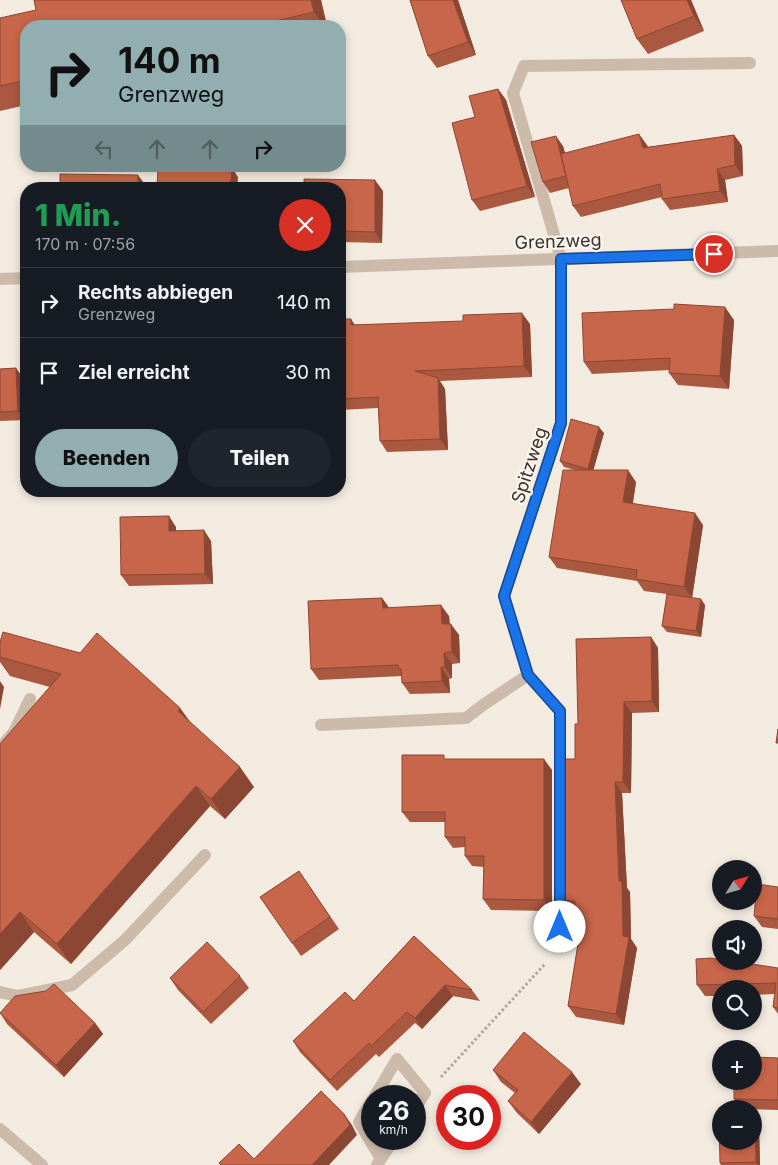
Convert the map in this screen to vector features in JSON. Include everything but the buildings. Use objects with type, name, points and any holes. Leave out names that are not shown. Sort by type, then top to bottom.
[{"type":"street","name":"Spitzweg","points":[[560,947],[560,711],[528,675],[504,596],[561,423],[561,259],[512,93],[524,66],[750,63]]},
{"type":"street","name":"Grenzweg","points":[[346,267],[778,251]]},
{"type":"street","points":[[0,279],[20,278]]},
{"type":"street","points":[[321,725],[466,718],[528,675]]},
{"type":"street","points":[[0,748],[14,732],[30,699]]},
{"type":"street","points":[[0,992],[18,996],[72,985],[125,940],[205,855]]},
{"type":"street","points":[[382,1085],[397,1060],[418,1085]]},
{"type":"street","points":[[0,1129],[42,1165]]},
{"type":"street","points":[[373,1150],[379,1162]]},
{"type":"street","points":[[379,1162],[387,1150]]},
{"type":"path","points":[[426,1093],[540,971],[560,947]]},
{"type":"route","points":[[560,927],[560,711],[528,675],[504,596],[561,423],[561,259],[714,254]]}]
